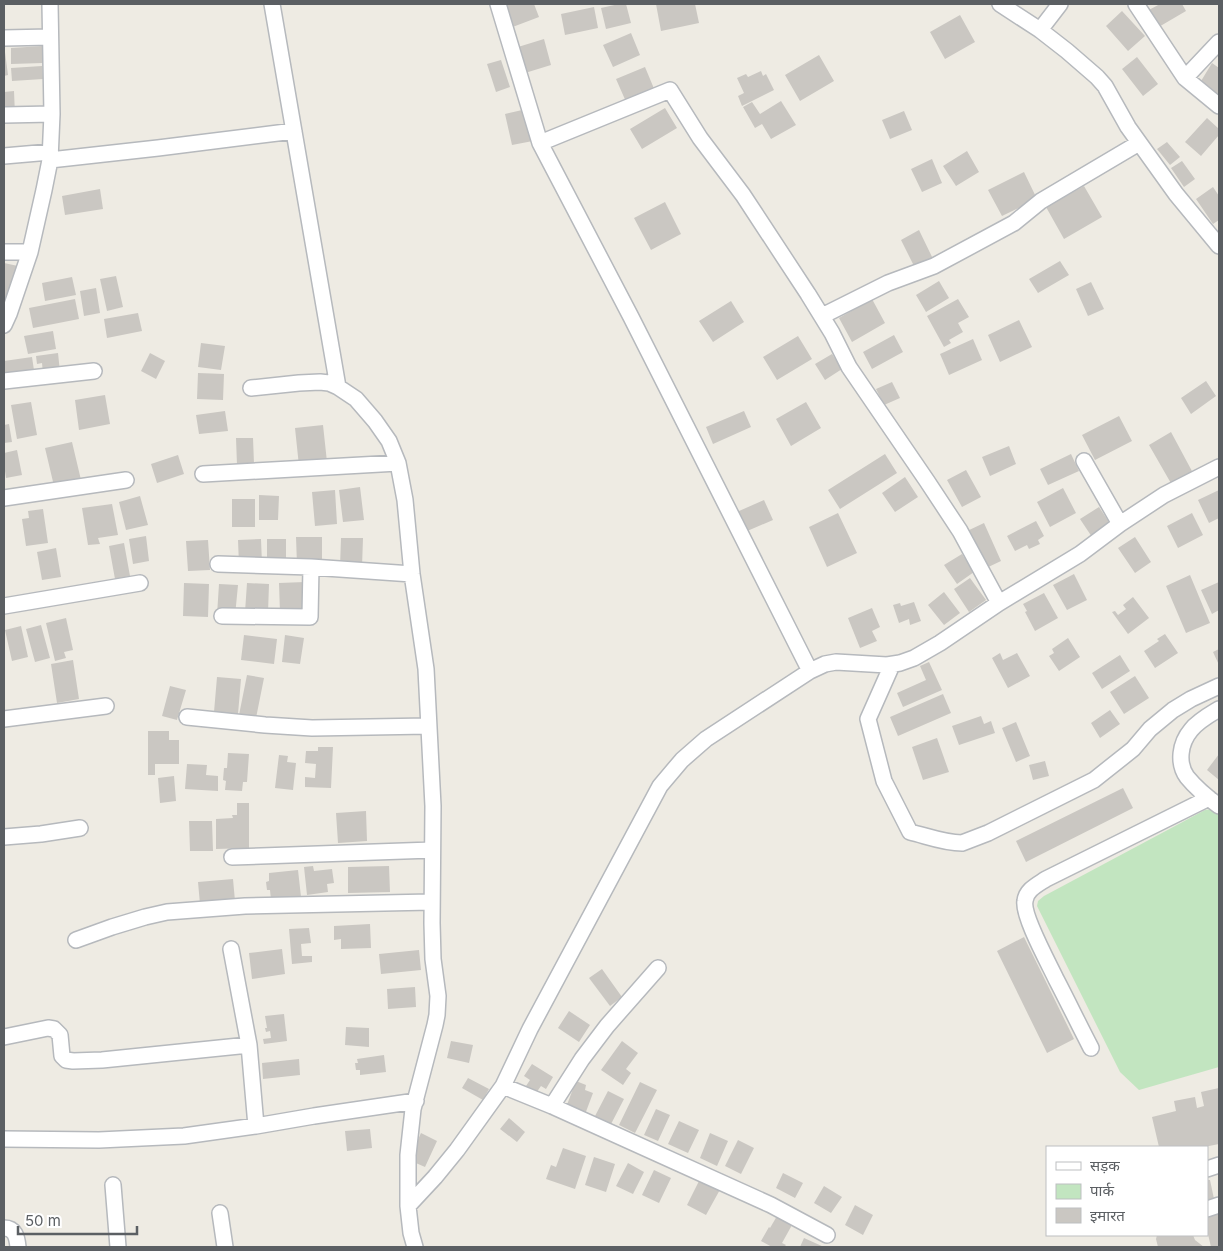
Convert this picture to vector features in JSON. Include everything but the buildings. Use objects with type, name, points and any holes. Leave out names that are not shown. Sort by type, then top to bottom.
[{"type":"street","points":[[4,325],[30,252],[50,156],[52,114],[50,4]]},
{"type":"street","points":[[272,4],[338,387]]},
{"type":"street","points":[[498,4],[540,143],[631,317],[810,671]]},
{"type":"street","points":[[1000,4],[1040,30],[1097,77],[1105,86],[1139,143],[1176,194],[1219,246]]},
{"type":"street","points":[[1040,30],[1060,4]]},
{"type":"street","points":[[1136,4],[1185,78],[1219,106]]},
{"type":"street","points":[[4,38],[50,37]]},
{"type":"street","points":[[1185,78],[1219,42]]},
{"type":"street","points":[[540,143],[670,90],[700,138],[743,195],[822,316],[849,366],[960,531],[1000,603]]},
{"type":"street","points":[[4,115],[52,114]]},
{"type":"street","points":[[4,156],[50,156],[168,147],[294,131]]},
{"type":"street","points":[[822,316],[888,283],[934,266],[1014,223],[1041,201],[1139,143]]},
{"type":"street","points":[[4,252],[30,252]]},
{"type":"street","points":[[4,381],[94,371]]},
{"type":"street","points":[[251,388],[320,382],[338,387],[356,399],[375,421],[389,441],[398,463],[405,500],[412,574],[426,669],[433,806],[431,902],[433,959],[438,996],[437,1015],[413,1109],[408,1155],[408,1206],[411,1233],[415,1247]]},
{"type":"street","points":[[1084,461],[1120,524]]},
{"type":"street","points":[[204,474],[398,463]]},
{"type":"street","points":[[408,1206],[457,1150],[503,1086],[530,1029],[660,786],[682,760],[706,739],[810,671],[825,664],[836,662],[892,665],[914,658],[1080,554],[1120,524],[1164,495],[1219,467]]},
{"type":"street","points":[[4,498],[126,480]]},
{"type":"street","points":[[218,564],[311,566],[412,574]]},
{"type":"street","points":[[222,616],[310,618],[311,566]]},
{"type":"street","points":[[4,606],[140,583]]},
{"type":"street","points":[[892,665],[868,719],[884,782],[910,832],[958,843],[988,833],[1094,780],[1133,748],[1150,729],[1173,710],[1219,686]]},
{"type":"street","points":[[4,719],[106,706]]},
{"type":"street","points":[[1091,1048],[1034,934],[1025,907],[1025,900],[1028,893],[1034,887],[1046,879],[1214,802],[1187,777],[1181,766],[1180,757],[1186,738],[1191,730],[1205,717],[1219,709]]},
{"type":"street","points":[[187,717],[312,728],[428,726]]},
{"type":"street","points":[[4,837],[80,828]]},
{"type":"street","points":[[232,857],[432,850]]},
{"type":"street","points":[[76,940],[145,917],[167,912],[246,906],[431,902]]},
{"type":"street","points":[[231,949],[249,1046],[256,1126]]},
{"type":"street","points":[[552,1106],[602,1032],[658,968]]},
{"type":"street","points":[[4,1036],[48,1028],[54,1029],[60,1035],[62,1056],[70,1061],[102,1060],[249,1046]]},
{"type":"street","points":[[503,1086],[552,1106],[771,1205],[827,1235]]},
{"type":"street","points":[[4,1139],[100,1140],[184,1136],[416,1101]]},
{"type":"street","points":[[113,1185],[118,1247]]},
{"type":"street","points":[[220,1213],[225,1247]]},
{"type":"street","points":[[4,1228],[13,1231],[17,1238],[18,1247]]},
{"type":"green space","points":[[1213,809],[1219,813],[1219,1067],[1139,1090],[1120,1072],[1037,906],[1038,901],[1044,896],[1205,810]]}]
